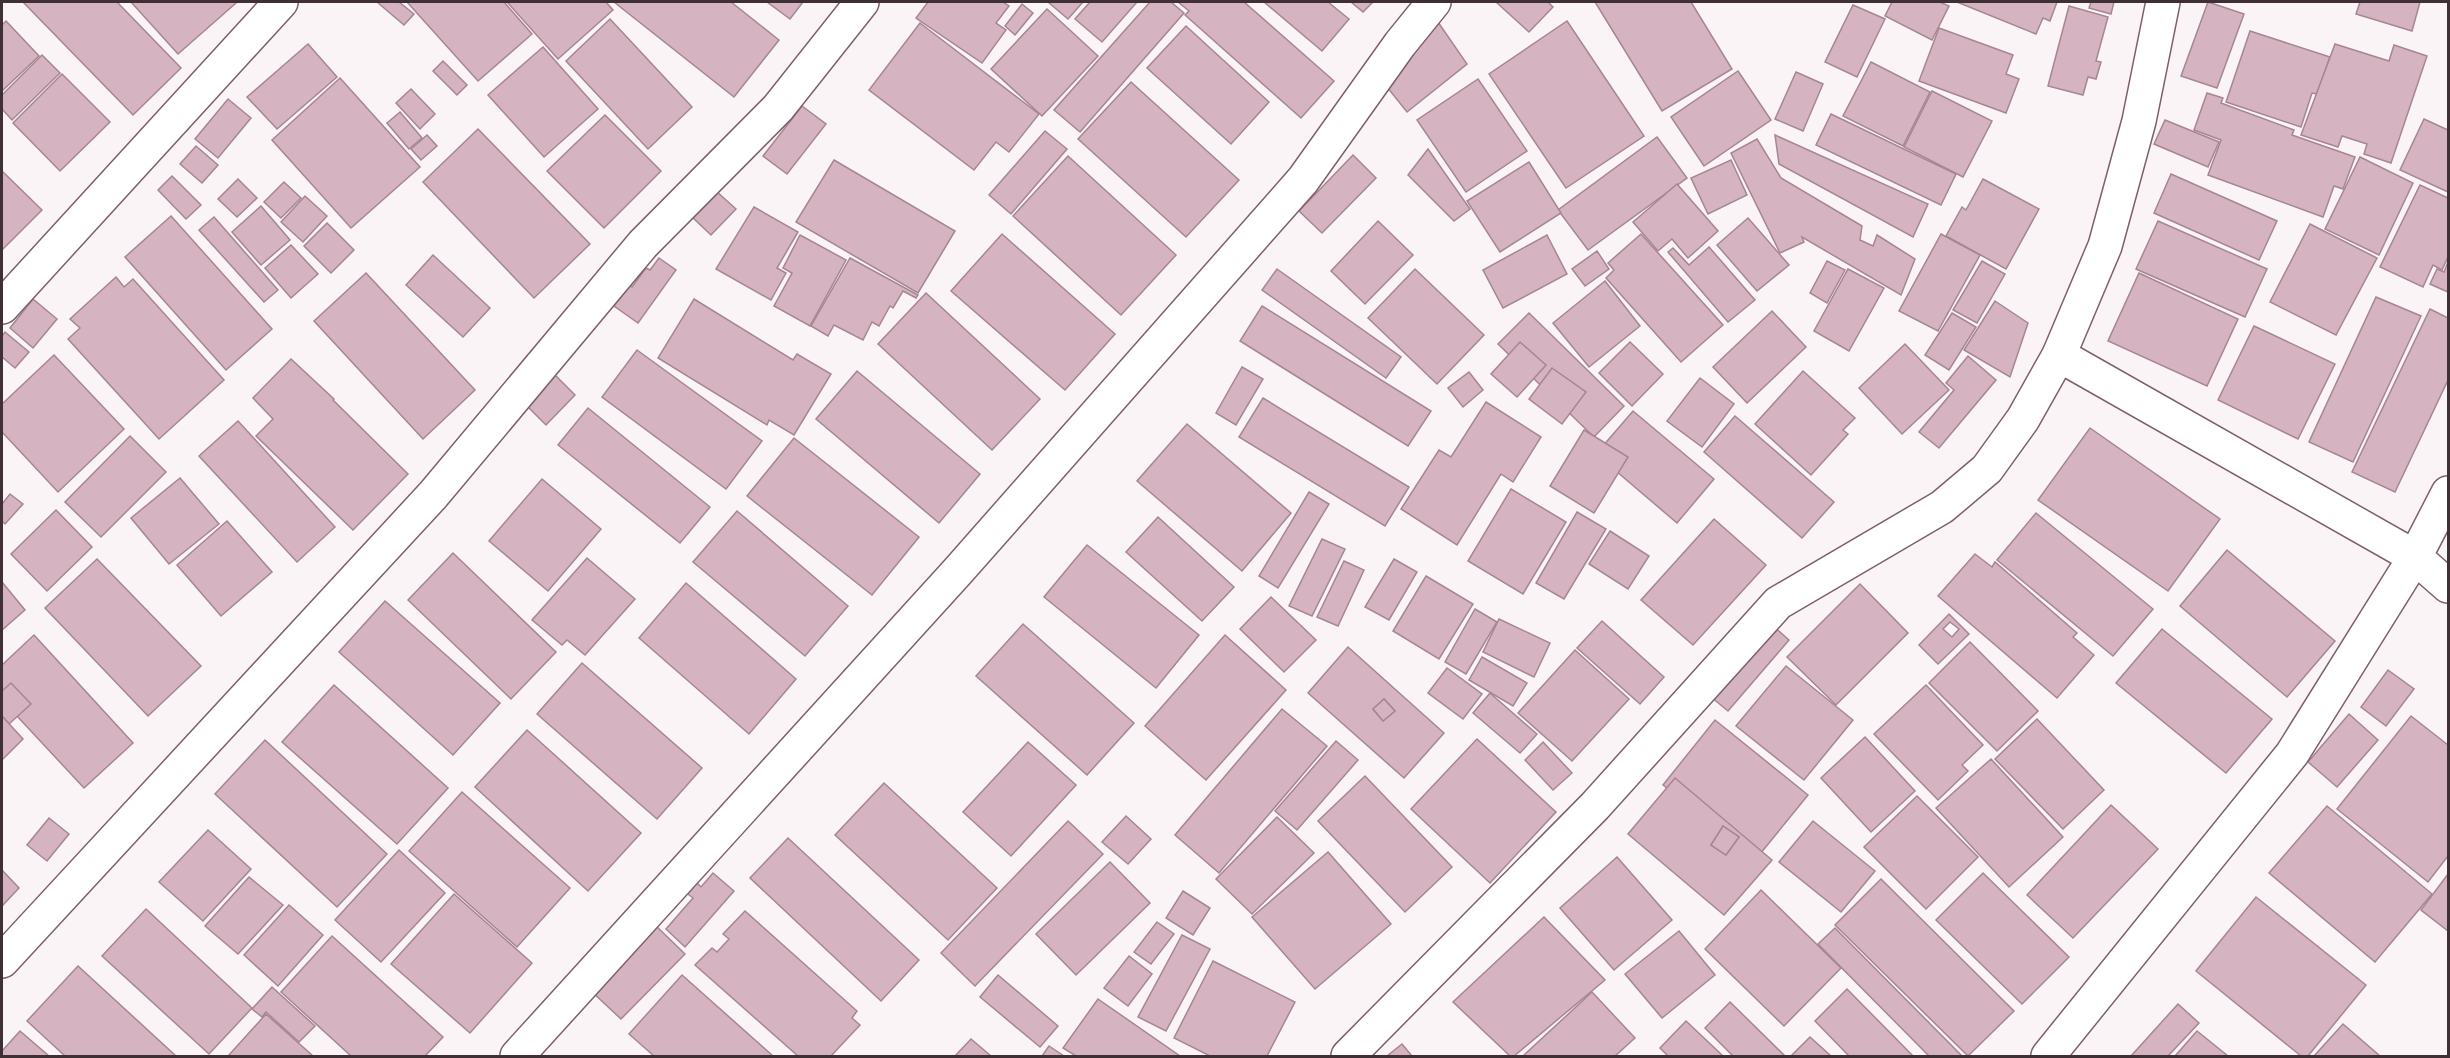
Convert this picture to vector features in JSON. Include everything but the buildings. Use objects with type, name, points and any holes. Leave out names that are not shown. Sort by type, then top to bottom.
[{"type":"street","points":[[2,307],[281,2]]},
{"type":"street","points":[[2,960],[433,495],[643,244],[778,108],[862,2]]},
{"type":"street","points":[[517,1056],[579,991],[974,554],[1303,180],[1400,44],[1434,2]]},
{"type":"street","points":[[1347,1056],[1595,806],[1778,603],[1942,507],[1987,469],[2023,419],[2059,355],[2105,246],[2139,121],[2163,2]]},
{"type":"street","points":[[2059,355],[2415,557],[2448,586]]},
{"type":"street","points":[[2048,1056],[2292,754],[2415,557],[2448,493]]}]
